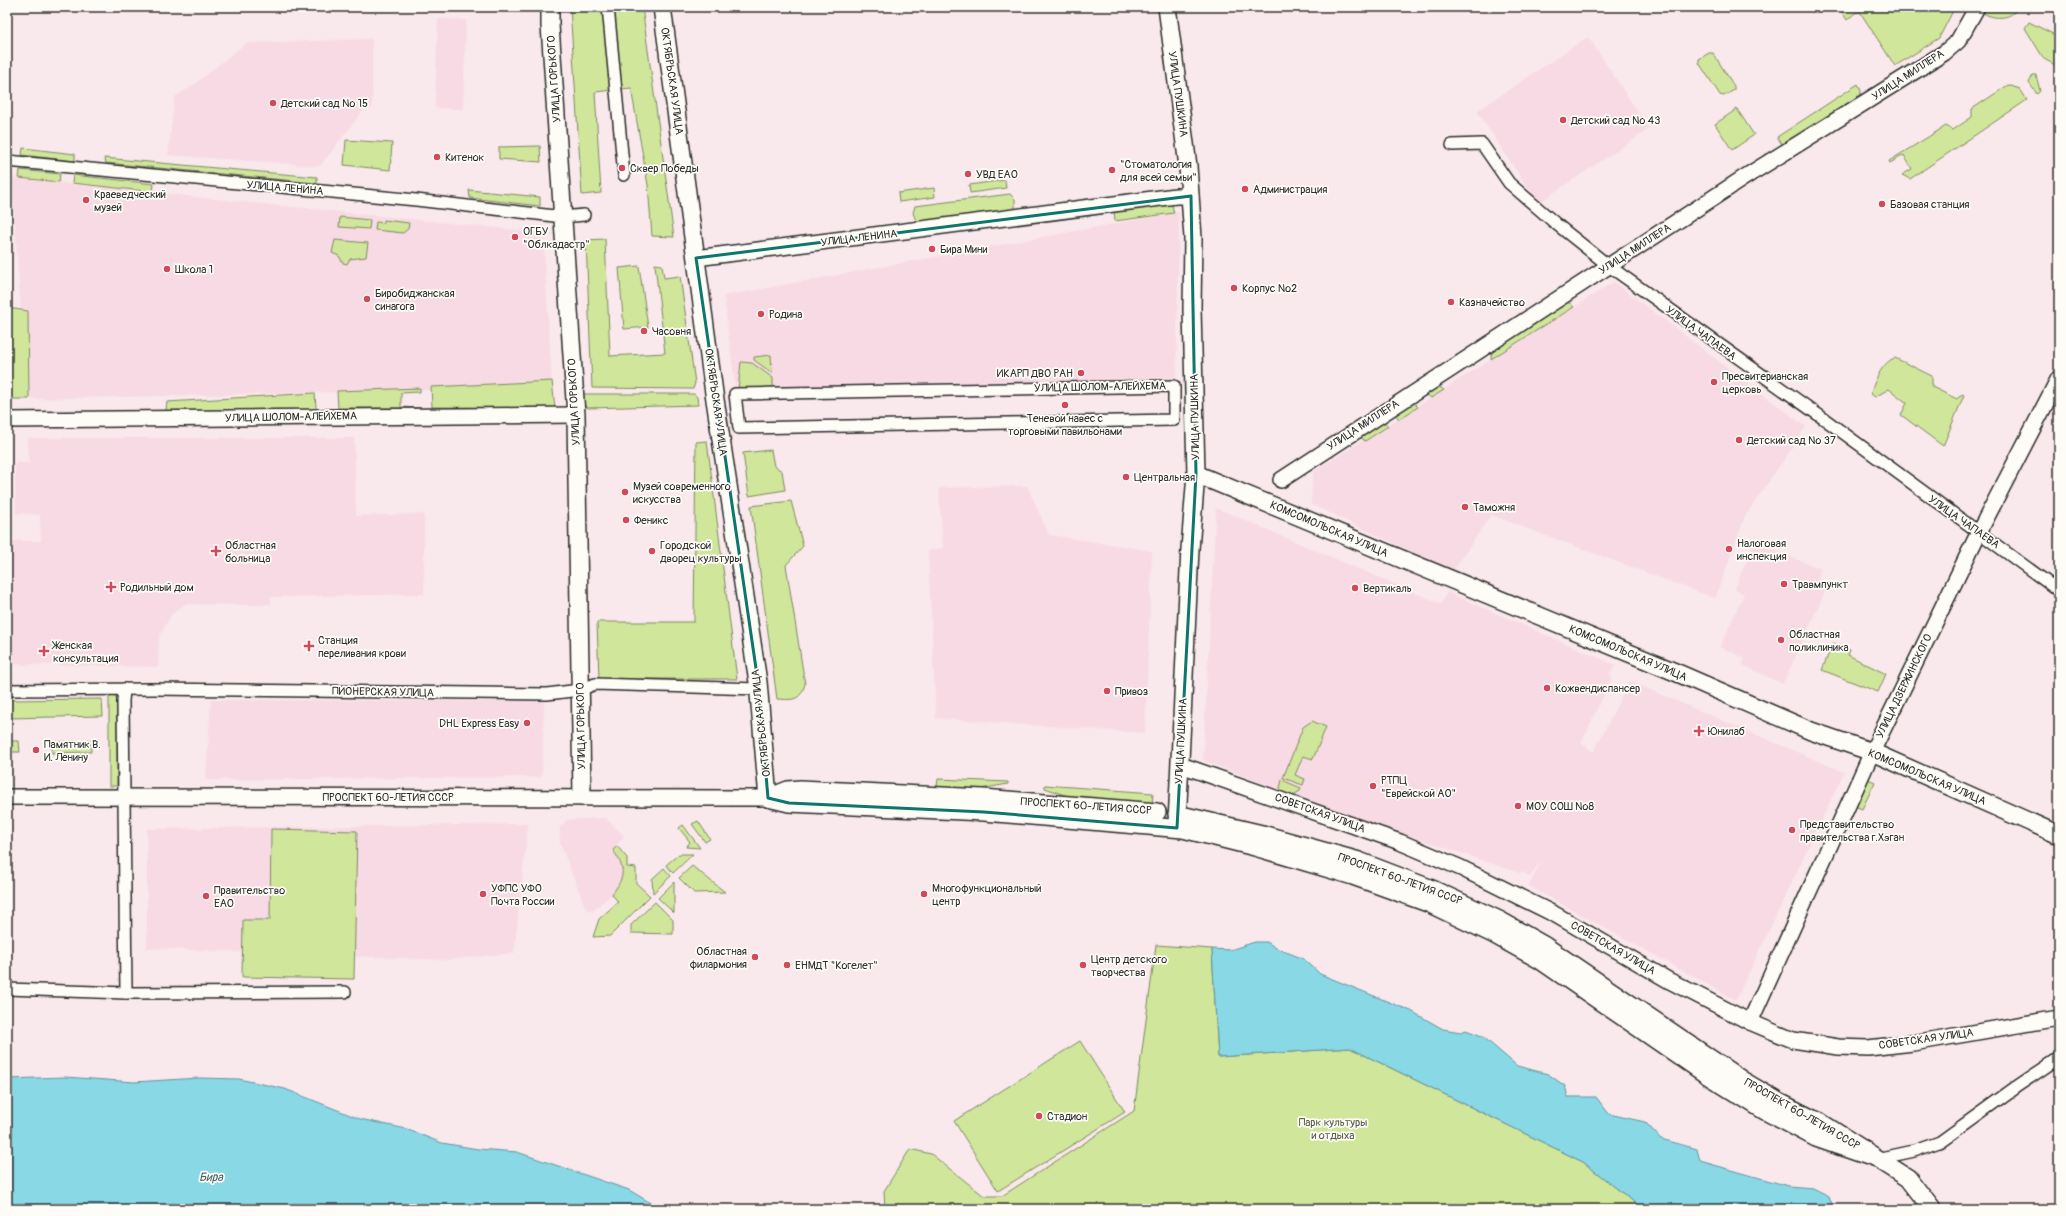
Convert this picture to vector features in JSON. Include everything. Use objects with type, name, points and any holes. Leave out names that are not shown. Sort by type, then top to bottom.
[{"type":"main road","name":"УЛИЦА ГОРЬКОГО","points":[[550,7],[576,415],[582,798]]},
{"type":"main road","name":"ОКТЯБРЬСКАЯ УЛИЦА","points":[[662,7],[696,258],[758,689],[768,798]]},
{"type":"main road","name":"УЛИЦА ПУШКИНА","points":[[1167,7],[1191,196],[1196,474],[1190,556],[1181,765],[1177,821]]},
{"type":"main road","name":"УЛИЦА МИЛЛЕРА","points":[[1281,480],[1745,177],[1944,53],[1958,41],[1977,7]]},
{"type":"main road","name":"УЛИЦА ЛЕНИНА","points":[[696,258],[1176,196],[1191,196]]},
{"type":"main road","name":"УЛИЦА ДЗЕРЖИНСКОГО","points":[[1750,1022],[1872,752],[1979,532],[2059,378]]},
{"type":"main road","name":"УЛИЦА ШОЛОМ-АЛЕЙХЕМА","points":[[7,420],[576,415]]},
{"type":"main road","name":"КОМСОМОЛЬСКАЯ УЛИЦА","points":[[1196,474],[1680,674],[1811,731],[1872,752],[2059,835]]},
{"type":"main road","name":"СОВЕТСКАЯ УЛИЦА","points":[[1181,765],[1393,839],[1461,868],[1556,915],[1668,980],[1750,1022],[1793,1040],[1838,1047],[1868,1048],[1913,1043],[2059,1018]]},
{"type":"main road","name":"ПРОСПЕКТ 60-ЛЕТИЯ СССР","points":[[768,798],[788,790],[800,789],[983,798],[1157,812],[1177,821],[1255,847],[1353,876],[1440,909],[1493,934],[1540,960],[1711,1069],[1823,1124],[1908,1178],[1932,1209]]},
{"type":"main road","name":"ПРОСПЕКТ 60-ЛЕТИЯ СССР","points":[[7,797],[768,798],[789,803],[1177,821]]},
{"type":"street","points":[[608,7],[624,175]]},
{"type":"street","name":"УЛИЦА ЧАПАЕВА","points":[[1452,145],[1482,144],[1509,183],[1555,223],[1609,266],[1827,421],[2059,591]]},
{"type":"street","name":"УЛИЦА ЛЕНИНА","points":[[7,161],[430,202],[563,217],[584,216]]},
{"type":"street","name":"УЛИЦА ШОЛОМ-АЛЕЙХЕМА","points":[[1174,386],[1174,420],[739,428],[735,394],[1174,386]]},
{"type":"street","name":"ПИОНЕРСКАЯ УЛИЦА","points":[[7,690],[124,689],[547,694],[580,690],[595,684],[758,689]]},
{"type":"street","points":[[124,689],[122,701],[126,993]]},
{"type":"street","points":[[7,989],[126,993],[345,992]]},
{"type":"street","points":[[1877,1159],[1914,1151],[1940,1142],[2016,1086],[2059,1058]]},
{"type":"highlighted area","points":[[1191,196],[1196,474],[1177,828],[984,812],[789,803],[768,798],[758,682],[696,258]]},
{"type":"shaded area","points":[[438,19],[466,20],[463,109],[435,108]]},
{"type":"shaded area","name":"Детский сад № 43","points":[[1588,37],[1649,129],[1538,203],[1477,111]]},
{"type":"shaded area","name":"Детский сад № 15","points":[[372,39],[372,109],[365,108],[320,166],[168,155],[175,97],[195,84],[246,43]]},
{"type":"shaded area","points":[[12,178],[543,233],[552,387],[27,399]]},
{"type":"shaded area","points":[[1179,212],[1176,390],[736,393],[724,296]]},
{"type":"shaded area","points":[[1614,282],[1806,427],[1745,516],[1715,598],[1491,515],[1453,571],[1311,504],[1313,472]]},
{"type":"shaded area","name":"Областная больница","points":[[28,438],[354,438],[356,516],[424,514],[424,594],[271,597],[271,604],[257,605],[185,604],[171,615],[159,637],[158,667],[7,664],[8,541],[41,541],[40,515],[16,513],[15,463],[29,463]]},
{"type":"shaded area","points":[[1027,486],[1049,535],[1152,551],[1145,733],[936,718],[928,551],[943,548],[939,488]]},
{"type":"shaded area","points":[[1216,508],[1441,604],[1447,592],[1615,665],[1610,676],[1612,677],[1581,743],[1594,752],[1629,681],[1844,772],[1736,1000],[1529,886],[1541,861],[1530,876],[1521,871],[1520,873],[1305,800],[1203,760]]},
{"type":"shaded area","points":[[1754,542],[1821,569],[1817,580],[1827,587],[1783,684],[1743,665],[1745,658],[1720,647],[1744,594],[1735,589]]},
{"type":"shaded area","points":[[211,700],[544,701],[542,777],[206,780]]},
{"type":"shaded area","points":[[605,818],[624,836],[613,850],[623,871],[622,880],[612,894],[592,911],[586,909],[560,843],[560,827],[567,820]]},
{"type":"shaded area","points":[[528,824],[514,953],[446,960],[147,948],[147,829]]},
{"type":"green space","points":[[570,7],[642,7],[674,237],[652,236],[648,185],[631,88],[595,92],[601,193],[582,195]]},
{"type":"green space","points":[[1839,7],[1955,7],[1939,38],[1895,66],[1860,12],[1855,13],[1847,20]]},
{"type":"green space","points":[[1983,7],[2018,7],[2011,15],[2006,17],[1996,17],[1981,12]]},
{"type":"green space","points":[[2029,22],[2059,37],[2059,67],[2044,59],[2025,28]]},
{"type":"green space","points":[[1709,53],[1713,53],[1734,86],[1734,90],[1724,96],[1720,95],[1699,63],[1699,59]]},
{"type":"green space","points":[[2033,75],[2036,75],[2040,91],[2037,94],[2029,83]]},
{"type":"green space","points":[[1858,84],[1861,91],[1861,97],[1787,144],[1781,143],[1777,137]]},
{"type":"green space","points":[[2008,85],[2020,89],[2027,100],[1910,179],[1902,175],[1912,169],[1904,155],[1890,163],[1889,161],[1946,126],[1953,130],[1972,117],[1972,109]]},
{"type":"green space","points":[[1737,109],[1754,135],[1732,150],[1715,124]]},
{"type":"green space","points":[[346,140],[392,143],[390,170],[344,165]]},
{"type":"green space","points":[[540,146],[541,162],[499,159],[499,147]]},
{"type":"green space","points":[[23,148],[75,154],[75,161],[22,155]]},
{"type":"green space","points":[[104,158],[317,177],[317,183],[106,163]]},
{"type":"green space","points":[[20,170],[60,174],[59,182],[19,178]]},
{"type":"green space","points":[[73,175],[154,184],[153,192],[72,183]]},
{"type":"green space","points":[[1005,180],[1006,188],[970,193],[969,185]]},
{"type":"green space","points":[[934,188],[935,197],[899,202],[898,193]]},
{"type":"green space","points":[[469,190],[540,197],[540,206],[470,198]]},
{"type":"green space","points":[[1010,194],[1015,199],[1015,207],[1013,211],[917,223],[913,213],[915,206]]},
{"type":"green space","points":[[1169,203],[1172,205],[1174,213],[1115,221],[1114,210]]},
{"type":"green space","points":[[340,217],[370,220],[369,229],[339,227]]},
{"type":"green space","points":[[384,220],[409,223],[408,229],[403,233],[375,230],[376,222],[384,223]]},
{"type":"green space","points":[[605,239],[610,356],[665,353],[655,264],[662,265],[664,278],[680,276],[695,383],[693,389],[592,388],[586,240]]},
{"type":"green space","points":[[335,240],[368,243],[366,257],[350,259],[347,264],[343,263],[339,256],[332,253]]},
{"type":"green space","points":[[639,266],[648,327],[624,329],[619,268]]},
{"type":"green space","points":[[1566,302],[1570,303],[1574,307],[1491,359],[1492,348]]},
{"type":"green space","points":[[7,308],[28,311],[29,399],[7,399]]},
{"type":"green space","points":[[771,355],[772,373],[754,360],[754,357]]},
{"type":"green space","points":[[1895,358],[1932,376],[1932,387],[1957,399],[1962,394],[1964,395],[1943,446],[1901,415],[1907,403],[1889,389],[1875,397],[1871,394],[1876,379],[1886,363]]},
{"type":"green space","points":[[741,362],[752,363],[773,378],[773,389],[738,390]]},
{"type":"green space","points":[[552,381],[555,408],[432,407],[431,387]]},
{"type":"green space","points":[[1437,385],[1444,390],[1431,398],[1425,393]]},
{"type":"green space","points":[[420,388],[420,392],[401,393],[401,407],[420,408],[338,408],[337,391]]},
{"type":"green space","points":[[315,393],[316,408],[313,411],[169,413],[166,410],[167,402]]},
{"type":"green space","points":[[582,394],[694,394],[697,397],[698,405],[588,408],[585,406]]},
{"type":"green space","points":[[1412,401],[1418,407],[1399,419],[1394,413]]},
{"type":"green space","points":[[1383,420],[1388,426],[1365,441],[1359,436]]},
{"type":"green space","points":[[707,441],[737,679],[599,679],[597,622],[694,622],[696,442]]},
{"type":"green space","points":[[771,450],[774,466],[782,471],[785,490],[749,496],[743,453]]},
{"type":"green space","points":[[791,501],[803,546],[786,565],[805,684],[801,694],[796,698],[777,699],[751,506]]},
{"type":"green space","points":[[1833,643],[1850,650],[1848,655],[1886,674],[1878,692],[1822,670]]},
{"type":"green space","points":[[109,697],[117,697],[117,786],[109,786]]},
{"type":"green space","points":[[102,699],[103,716],[7,718],[7,700]]},
{"type":"green space","points":[[1312,721],[1326,727],[1313,759],[1303,756],[1295,775],[1305,779],[1303,785],[1283,778],[1303,727]]},
{"type":"green space","points":[[7,741],[19,741],[20,752],[7,752]]},
{"type":"green space","points":[[91,741],[91,752],[52,753],[52,742]]},
{"type":"green space","points":[[938,779],[1008,782],[1008,784],[980,789],[942,790],[937,787]]},
{"type":"green space","points":[[1868,779],[1875,782],[1862,809],[1855,806]]},
{"type":"green space","points":[[1282,780],[1301,788],[1300,791],[1290,797],[1281,794],[1280,788]]},
{"type":"green space","points":[[1045,785],[1153,793],[1152,806],[1070,797],[1045,788]]},
{"type":"green space","points":[[698,821],[710,839],[705,842],[692,824]]},
{"type":"green space","points":[[683,825],[700,848],[686,847],[690,842],[679,828]]},
{"type":"green space","points":[[271,829],[357,831],[354,979],[242,977],[243,920],[270,920]]},
{"type":"green space","points":[[617,846],[627,858],[627,867],[636,868],[636,883],[650,896],[610,936],[593,937],[599,919],[618,902],[612,894],[619,883],[622,873],[620,862],[613,850]]},
{"type":"green space","points":[[679,854],[693,854],[673,873],[666,865]]},
{"type":"green space","points":[[692,866],[725,892],[694,893],[679,878]]},
{"type":"green space","points":[[664,868],[671,876],[653,893],[652,879]]},
{"type":"green space","points":[[674,882],[674,913],[658,898]]},
{"type":"green space","points":[[655,902],[673,920],[673,934],[631,933],[631,925]]},
{"type":"green space","name":"Парк культуры и отдыха","points":[[1156,945],[1212,949],[1218,1057],[1350,1048],[1583,1162],[1643,1209],[885,1209],[884,1191],[910,1149],[931,1154],[984,1196],[1002,1196],[1134,1111]]},
{"type":"green space","name":"Стадион","points":[[1080,1041],[1125,1112],[998,1191],[954,1121]]},
{"type":"water","points":[[1255,942],[1267,942],[1276,948],[1304,959],[1320,974],[1411,1011],[1443,1029],[1461,1032],[1466,1030],[1482,1036],[1517,1066],[1548,1074],[1565,1086],[1568,1097],[1596,1097],[1609,1114],[1645,1122],[1661,1139],[1697,1149],[1700,1161],[1788,1186],[1813,1188],[1829,1196],[1834,1209],[1643,1209],[1583,1162],[1350,1048],[1218,1057],[1212,949],[1230,950]]},
{"type":"water","name":"Бира","points":[[65,1077],[134,1082],[199,1078],[239,1079],[285,1089],[360,1119],[406,1129],[442,1143],[478,1149],[517,1152],[629,1190],[661,1209],[7,1209],[7,1079]]},
{"type":"place","name":"Детский сад № 15","points":[[273,103]]},
{"type":"place","name":"Детский сад № 43","points":[[1563,120]]},
{"type":"place","name":"Китенок","points":[[437,157]]},
{"type":"place","name":"Сквер Победы","points":[[622,168]]},
{"type":"place","name":"\"Стоматология для всей семьи\"","points":[[1112,170]]},
{"type":"place","name":"УВД ЕАО","points":[[968,174]]},
{"type":"place","name":"Администрация","points":[[1245,189]]},
{"type":"place","name":"Краеведческий музей","points":[[86,200]]},
{"type":"place","name":"Базовая станция","points":[[1882,204]]},
{"type":"place","name":"ОГБУ \"Облкадастр\"","points":[[515,237]]},
{"type":"place","name":"Бира Мини","points":[[932,249]]},
{"type":"place","name":"Школа 1","points":[[167,269]]},
{"type":"place","name":"Корпус №2","points":[[1234,288]]},
{"type":"place","name":"Биробиджанская синагога","points":[[367,299]]},
{"type":"place","name":"Казначейство","points":[[1451,302]]},
{"type":"place","name":"Родина","points":[[761,314]]},
{"type":"place","name":"Часовня","points":[[644,331]]},
{"type":"place","name":"ИКАРП ДВО РАН","points":[[1081,373]]},
{"type":"place","name":"Пресвитерианская церковь","points":[[1714,382]]},
{"type":"place","name":"Теневой навес с торговыми павильонами","points":[[1065,405]]},
{"type":"place","name":"Детский сад № 37","points":[[1739,440]]},
{"type":"place","name":"Центральная","points":[[1126,477]]},
{"type":"place","name":"Музей современного искусства","points":[[625,492]]},
{"type":"place","name":"Таможня","points":[[1465,507]]},
{"type":"place","name":"Феникс","points":[[626,520]]},
{"type":"place","name":"Налоговая инспекция","points":[[1729,549]]},
{"type":"place","name":"Областная больница","points":[[216,551]]},
{"type":"place","name":"Городской дворец культуры","points":[[652,551]]},
{"type":"place","name":"Травмпункт","points":[[1784,584]]},
{"type":"place","name":"Родильный дом","points":[[111,587]]},
{"type":"place","name":"Вертикаль","points":[[1355,588]]},
{"type":"place","name":"Областная поликлиника","points":[[1781,640]]},
{"type":"place","name":"Станция переливания крови","points":[[309,646]]},
{"type":"place","name":"Женская консультация","points":[[44,651]]},
{"type":"place","name":"Кожвендиспансер","points":[[1547,688]]},
{"type":"place","name":"Привоз","points":[[1107,691]]},
{"type":"place","name":"DHL Express Easy","points":[[527,723]]},
{"type":"place","name":"Юнилаб","points":[[1699,731]]},
{"type":"place","name":"Памятник В. И. Ленину","points":[[36,750]]},
{"type":"place","name":"РТПЦ \"Еврейской АО\"","points":[[1373,786]]},
{"type":"place","name":"МОУ СОШ №8","points":[[1518,806]]},
{"type":"place","name":"Представительство правительства г.Хэган","points":[[1792,830]]},
{"type":"place","name":"УФПС УФО Почта России","points":[[483,894]]},
{"type":"place","name":"Многофункциональный центр","points":[[924,894]]},
{"type":"place","name":"Правительство ЕАО","points":[[206,896]]},
{"type":"place","name":"Областная филармония","points":[[755,957]]},
{"type":"place","name":"ЕНМДТ \"Когелет\"","points":[[787,965]]},
{"type":"place","name":"Центр детского творчества","points":[[1083,965]]},
{"type":"place","name":"Стадион","points":[[1039,1116]]}]
